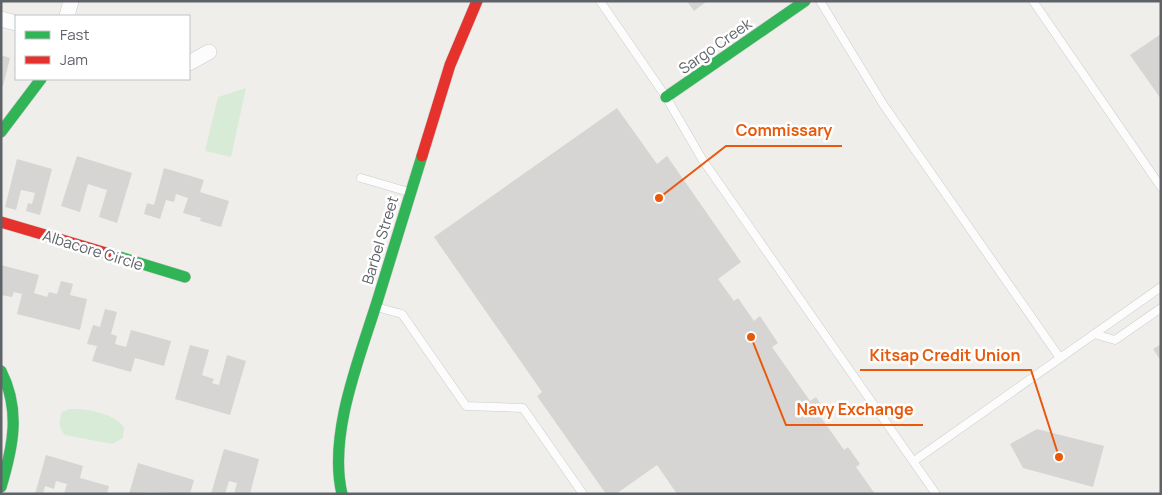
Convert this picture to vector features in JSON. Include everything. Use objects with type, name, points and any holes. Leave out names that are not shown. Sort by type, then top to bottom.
[{"type":"street","points":[[67,15],[71,1]]},
{"type":"street","name":"Barbel Street","points":[[342,494],[338,477],[341,431],[354,371],[450,65],[477,1]]},
{"type":"street","name":"Sargo Creek","points":[[666,97],[805,1]]},
{"type":"street","points":[[1,19],[15,23]]},
{"type":"street","points":[[190,62],[209,52]]},
{"type":"street","points":[[1,132],[40,80]]},
{"type":"street","name":"Albacore Circle","points":[[1,222],[186,277]]},
{"type":"street","points":[[1,371],[7,380],[15,412],[14,448],[1,488]]},
{"type":"lane","points":[[600,1],[666,97],[702,159],[936,494]]},
{"type":"lane","points":[[820,1],[883,104],[1060,358]]},
{"type":"lane","points":[[1033,1],[1161,187]]},
{"type":"lane","points":[[361,178],[410,192]]},
{"type":"lane","points":[[914,461],[1161,287]]},
{"type":"lane","points":[[374,307],[402,314],[466,406],[523,408],[583,494]]},
{"type":"lane","points":[[1094,334],[1115,340],[1161,308]]},
{"type":"green space","points":[[246,88],[231,157],[205,151],[218,97]]},
{"type":"green space","points":[[69,409],[99,412],[114,418],[124,427],[123,438],[112,444],[65,435],[60,427],[60,419],[62,412]]},
{"type":"building","points":[[687,1],[707,1],[694,11]]},
{"type":"building","points":[[1161,34],[1161,99],[1130,55]]},
{"type":"building","points":[[1,55],[10,58],[3,86],[1,85]]},
{"type":"building","points":[[617,108],[657,164],[667,156],[741,262],[718,279],[734,301],[738,298],[754,321],[760,316],[778,343],[772,347],[810,401],[816,397],[826,412],[820,416],[844,450],[848,447],[860,464],[856,467],[875,494],[677,494],[657,465],[616,494],[606,494],[537,396],[542,392],[434,237]]},
{"type":"building","points":[[77,156],[132,173],[117,223],[99,217],[107,190],[88,184],[80,212],[61,206]]},
{"type":"building","points":[[17,159],[52,169],[40,215],[26,211],[28,203],[32,204],[35,193],[21,190],[16,210],[5,207]]},
{"type":"building","points":[[164,168],[204,180],[200,192],[229,201],[221,227],[200,221],[201,218],[183,213],[188,198],[176,194],[174,202],[166,200],[160,219],[144,214],[147,203],[154,205]]},
{"type":"building","points":[[1,265],[39,275],[34,293],[47,297],[49,292],[57,294],[61,281],[73,284],[70,295],[87,299],[80,330],[17,314],[22,294],[14,292],[12,297],[1,295]]},
{"type":"building","points":[[105,309],[117,312],[111,334],[117,336],[115,344],[126,347],[131,330],[171,341],[164,366],[135,358],[131,372],[92,361],[97,346],[87,344],[93,325],[100,327]]},
{"type":"building","points":[[1161,344],[1161,361],[1153,349]]},
{"type":"building","points":[[190,345],[209,350],[202,375],[214,379],[212,383],[219,385],[227,355],[246,361],[230,415],[175,399]]},
{"type":"building","points":[[1037,429],[1104,446],[1093,487],[1023,468],[1010,444]]},
{"type":"building","points":[[224,449],[259,459],[250,494],[234,494],[237,483],[229,481],[225,494],[211,494]]},
{"type":"building","points":[[46,455],[83,466],[80,478],[109,486],[107,494],[64,494],[67,484],[56,481],[54,489],[45,486],[43,494],[35,494]]},
{"type":"building","points":[[138,463],[194,480],[190,494],[150,492],[129,494]]},
{"type":"traffic: fast","points":[[666,97],[805,1]]},
{"type":"traffic: fast","points":[[1,132],[40,80]]},
{"type":"traffic: fast","points":[[342,494],[339,471],[342,422],[354,372],[422,156]]},
{"type":"traffic: fast","points":[[113,255],[185,277]]},
{"type":"traffic: fast","points":[[1,371],[11,400],[13,414],[12,443],[1,487]]},
{"type":"traffic: jam","points":[[422,156],[450,65],[477,1]]},
{"type":"traffic: jam","points":[[1,222],[113,255]]},
{"type":"place","name":"Commissary","points":[[659,198]]},
{"type":"place","name":"Navy Exchange","points":[[751,337]]},
{"type":"place","name":"Kitsap Credit Union","points":[[1059,457]]}]
